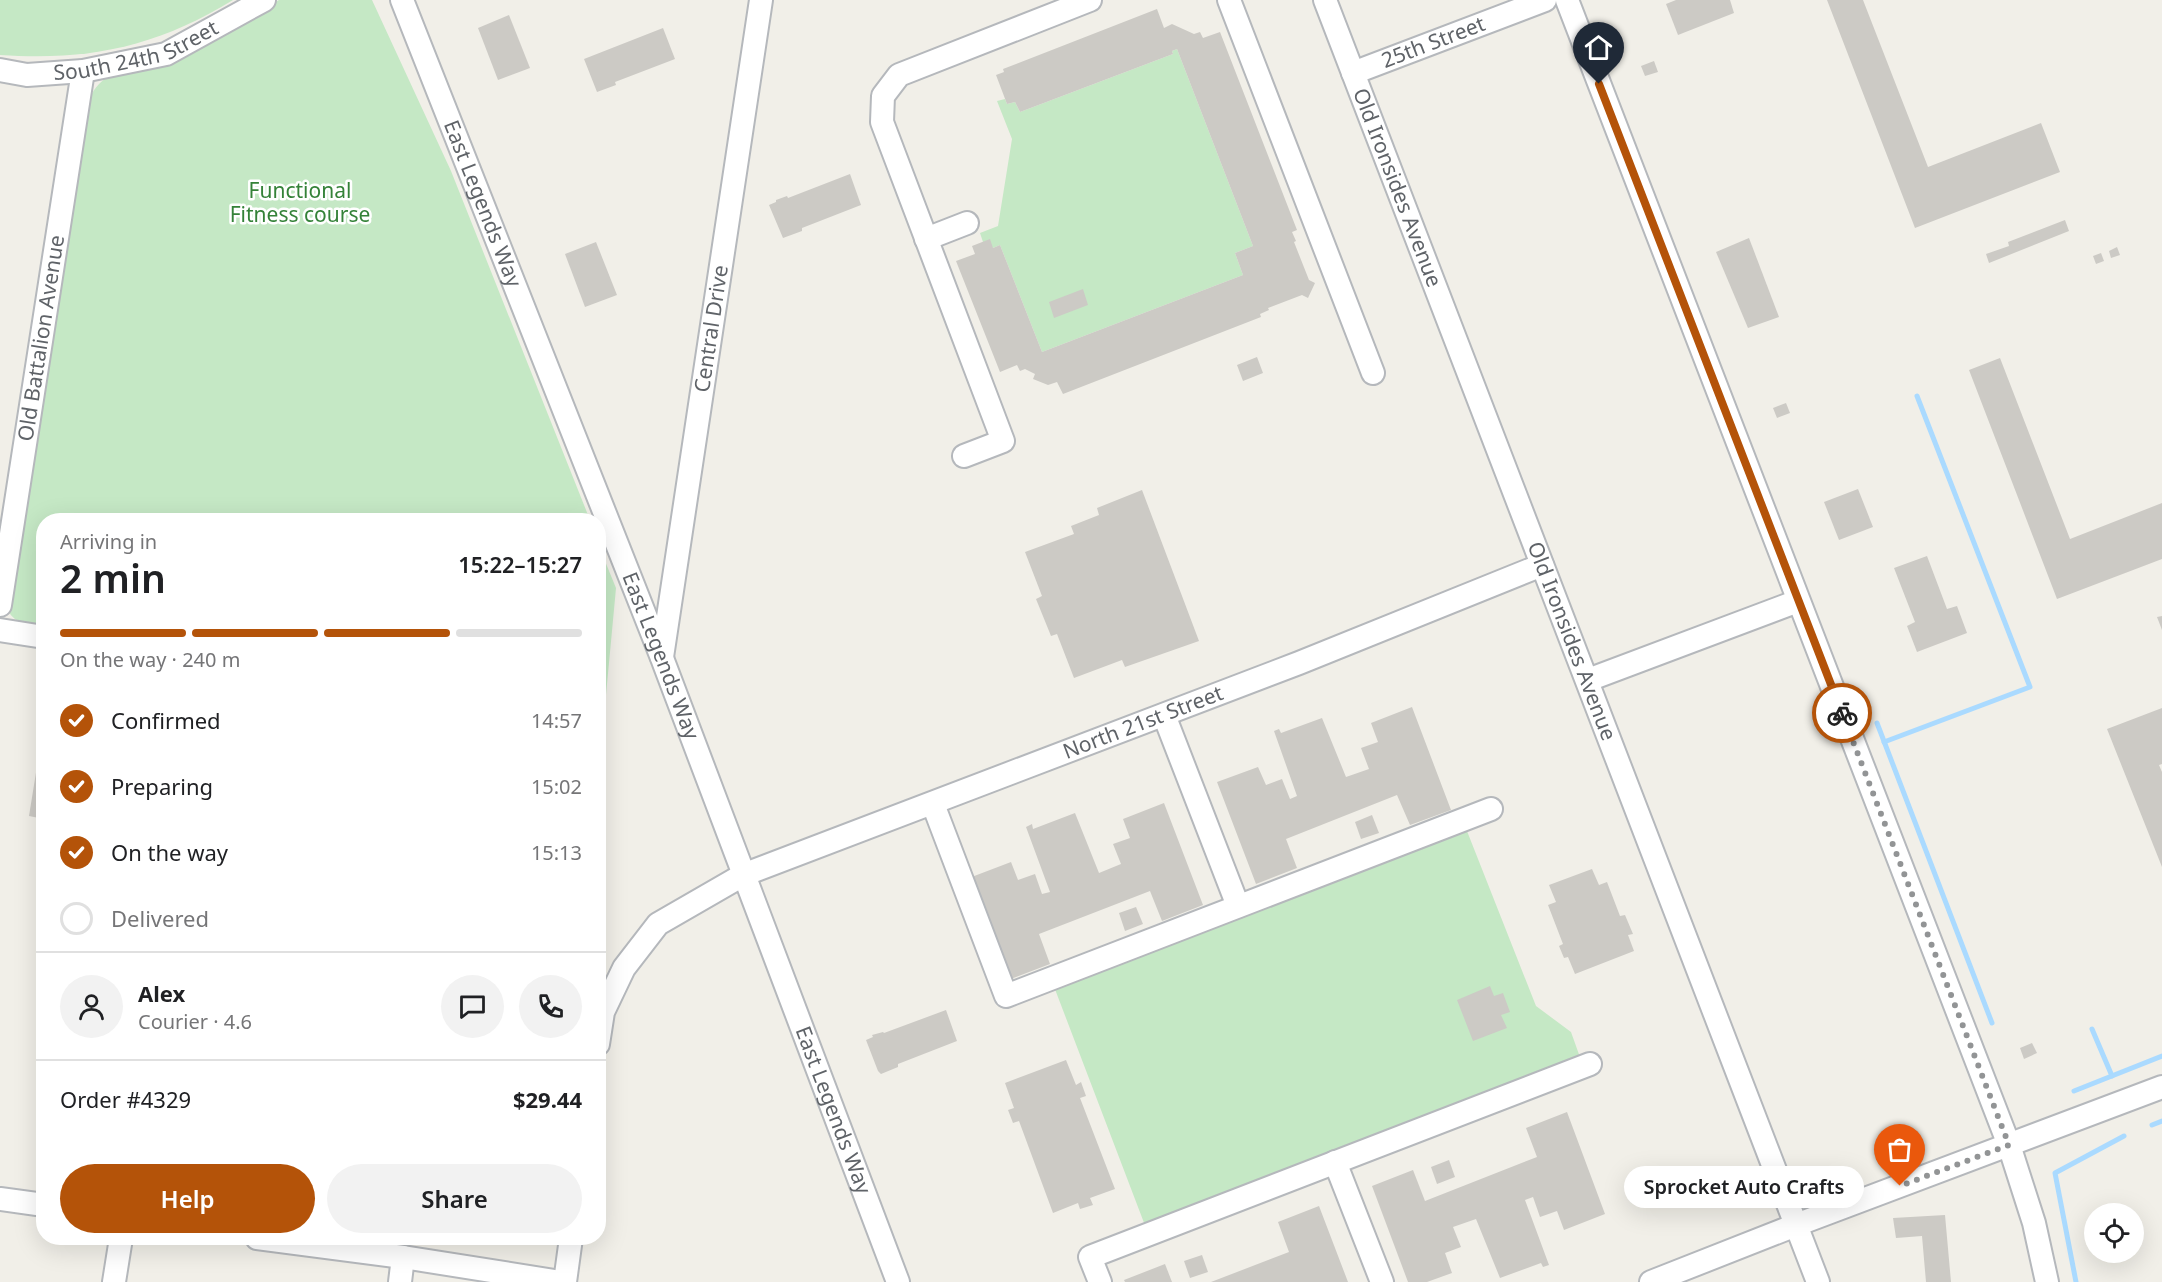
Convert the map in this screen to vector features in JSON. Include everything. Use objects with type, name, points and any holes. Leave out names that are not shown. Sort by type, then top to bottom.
[{"type":"street","name":"South 24th Street","points":[[0,70],[27,75],[83,71],[165,54],[264,0]]},
{"type":"street","name":"East Legends Way","points":[[402,0],[605,513]]},
{"type":"street","name":"Central Drive","points":[[662,658],[761,0]]},
{"type":"street","points":[[964,456],[1003,441],[882,122],[883,96],[899,75],[1090,0]]},
{"type":"street","points":[[1229,0],[1373,373]]},
{"type":"street","name":"Old Ironsides Avenue","points":[[1325,0],[1818,1282]]},
{"type":"street","name":"25th Street","points":[[1353,73],[1545,0]]},
{"type":"street","points":[[1567,0],[2009,1145],[2034,1223],[2047,1282]]},
{"type":"street","name":"Old Battalion Avenue","points":[[0,605],[83,71]]},
{"type":"street","points":[[926,239],[967,223]]},
{"type":"street","name":"East Legends Way","points":[[606,516],[662,658],[898,1282]]},
{"type":"street","name":"North 21st Street","points":[[743,875],[1299,663],[1542,565]]},
{"type":"street","points":[[1588,680],[1798,601]]},
{"type":"street","points":[[0,630],[36,636]]},
{"type":"street","points":[[1164,715],[1239,906]]},
{"type":"street","points":[[933,804],[1006,996],[1491,809]]},
{"type":"street","points":[[606,1006],[624,968],[658,924],[743,875]]},
{"type":"street","points":[[1100,1282],[1090,1257],[1590,1064]]},
{"type":"street","points":[[1651,1282],[2162,1087]]},
{"type":"street","points":[[1335,1162],[1382,1282]]},
{"type":"street","points":[[0,1199],[36,1205]]},
{"type":"street","points":[[114,1282],[120,1245]]},
{"type":"street","points":[[311,1245],[563,1282],[571,1245]]},
{"type":"street","points":[[400,1282],[403,1257]]},
{"type":"green space","points":[[0,0],[233,0],[205,16],[149,40],[93,53],[32,56],[0,55]]},
{"type":"green space","name":"Functional Fitness course","points":[[279,0],[372,0],[451,171],[587,513],[36,513],[36,627],[24,624],[12,616],[8,611],[89,100],[99,84],[115,73],[201,47]]},
{"type":"green space","points":[[1177,49],[1253,246],[1235,253],[1243,275],[1042,352],[1000,245],[993,248],[983,242],[980,233],[998,226],[1012,139],[997,101],[1005,99],[1007,104],[1015,102],[1020,112],[1173,54],[1172,51]]},
{"type":"green space","points":[[606,564],[616,588],[606,695]]},
{"type":"green space","points":[[1465,826],[1536,1006],[1571,1032],[1581,1060],[1146,1228],[1053,984]]},
{"type":"building","points":[[1676,0],[1730,0],[1734,13],[1678,35],[1666,4]]},
{"type":"building","points":[[1827,0],[1863,0],[1928,167],[2041,123],[2060,172],[1915,228]]},
{"type":"building","points":[[1157,9],[1164,28],[1172,24],[1194,34],[1200,32],[1203,38],[1220,32],[1297,230],[1292,232],[1296,241],[1294,242],[1309,280],[1315,283],[1308,298],[1302,295],[1268,308],[1269,310],[1260,314],[1261,317],[1063,394],[1057,382],[1048,385],[1033,379],[1035,374],[1025,369],[1020,371],[1017,365],[1000,372],[956,261],[975,254],[972,246],[990,239],[993,248],[1000,245],[1042,352],[1243,275],[1235,253],[1253,246],[1177,49],[1172,51],[1173,54],[1020,112],[1015,102],[1007,104],[996,75],[1004,72],[1003,69]]},
{"type":"building","points":[[509,15],[530,68],[498,80],[478,28]]},
{"type":"building","points":[[663,28],[675,59],[615,82],[616,85],[597,92],[584,59]]},
{"type":"building","points":[[1654,61],[1658,72],[1645,76],[1641,66]]},
{"type":"building","points":[[850,174],[861,205],[802,228],[802,231],[783,238],[769,205],[776,200],[787,196],[788,198]]},
{"type":"building","points":[[2065,220],[2069,231],[1989,263],[1986,254],[2009,246],[2008,242]]},
{"type":"building","points":[[1749,238],[1779,317],[1748,328],[1716,252]]},
{"type":"building","points":[[596,242],[617,295],[585,307],[565,254]]},
{"type":"building","points":[[2117,247],[2120,255],[2111,258],[2109,251]]},
{"type":"building","points":[[2101,253],[2104,261],[2096,264],[2093,256]]},
{"type":"building","points":[[1083,289],[1088,305],[1054,318],[1049,302]]},
{"type":"building","points":[[1257,357],[1263,373],[1243,381],[1237,365]]},
{"type":"building","points":[[2000,358],[2070,539],[2162,503],[2162,559],[2057,599],[1969,370]]},
{"type":"building","points":[[1786,403],[1790,413],[1777,418],[1773,408]]},
{"type":"building","points":[[1858,489],[1873,527],[1839,540],[1824,502]]},
{"type":"building","points":[[1142,490],[1199,641],[1125,667],[1122,660],[1074,678],[1057,634],[1051,636],[1036,599],[1042,596],[1025,552],[1074,534],[1071,526],[1099,515],[1097,508]]},
{"type":"building","points":[[1927,556],[1947,609],[1957,606],[1967,633],[1917,652],[1907,626],[1915,622],[1894,568]]},
{"type":"building","points":[[2162,616],[2162,630],[2157,617]]},
{"type":"building","points":[[1412,707],[1451,810],[1410,825],[1397,795],[1286,839],[1297,868],[1256,884],[1217,782],[1258,767],[1266,785],[1282,779],[1290,799],[1297,796],[1274,731],[1279,729],[1281,733],[1322,718],[1346,777],[1369,769],[1361,748],[1378,742],[1371,723]]},
{"type":"building","points":[[2162,708],[2162,764],[2159,765],[2162,772],[2162,867],[2107,729]]},
{"type":"building","points":[[36,773],[36,817],[29,816]]},
{"type":"building","points":[[1164,803],[1203,905],[1162,921],[1150,891],[1039,934],[1050,964],[1008,980],[969,878],[1011,862],[1018,880],[1035,874],[1042,894],[1050,892],[1026,827],[1032,824],[1033,829],[1075,813],[1099,873],[1121,864],[1113,844],[1130,838],[1123,819]]},
{"type":"building","points":[[1372,815],[1379,833],[1361,839],[1355,822]]},
{"type":"building","points":[[1592,869],[1599,885],[1607,882],[1620,916],[1625,915],[1633,934],[1628,935],[1634,951],[1575,974],[1568,957],[1564,958],[1559,946],[1563,944],[1548,905],[1556,902],[1549,885]]},
{"type":"building","points":[[1136,907],[1143,924],[1125,931],[1119,913]]},
{"type":"building","points":[[1490,986],[1494,996],[1503,993],[1510,1012],[1501,1015],[1507,1028],[1473,1041],[1457,1000]]},
{"type":"building","points":[[946,1010],[957,1041],[898,1064],[898,1067],[881,1074],[878,1071],[866,1040],[873,1037],[872,1035],[884,1033]]},
{"type":"building","points":[[2032,1043],[2037,1053],[2024,1059],[2020,1048]]},
{"type":"building","points":[[1066,1060],[1076,1085],[1081,1082],[1086,1096],[1080,1098],[1115,1189],[1090,1198],[1093,1205],[1080,1209],[1078,1203],[1053,1213],[1019,1121],[1013,1123],[1008,1110],[1014,1108],[1005,1083]]},
{"type":"building","points":[[1567,1112],[1605,1214],[1564,1230],[1557,1211],[1540,1217],[1533,1197],[1525,1200],[1549,1265],[1543,1267],[1541,1263],[1500,1278],[1476,1219],[1453,1227],[1461,1247],[1445,1253],[1452,1273],[1427,1282],[1408,1282],[1372,1186],[1413,1170],[1425,1201],[1537,1157],[1526,1128]]},
{"type":"building","points":[[1449,1160],[1455,1177],[1437,1184],[1431,1167]]},
{"type":"building","points":[[1319,1206],[1348,1282],[1211,1282],[1289,1252],[1278,1222]]},
{"type":"building","points":[[1945,1215],[1951,1282],[1926,1282],[1922,1236],[1896,1238],[1893,1218]]},
{"type":"building","points":[[1202,1255],[1208,1272],[1190,1278],[1184,1261]]},
{"type":"building","points":[[1165,1264],[1172,1282],[1125,1282],[1124,1280]]},
{"type":"waterway","points":[[1884,742],[2030,687],[1917,396]]},
{"type":"waterway","points":[[1877,723],[1992,1023]]},
{"type":"waterway","points":[[2092,1029],[2112,1076]]},
{"type":"waterway","points":[[2074,1091],[2162,1056]]},
{"type":"waterway","points":[[2152,1125],[2162,1121]]},
{"type":"waterway","points":[[2076,1282],[2055,1173],[2124,1136]]},
{"type":"way so far","points":[[1842,713],[2009,1145],[1900,1186]]},
{"type":"place","name":"Sprocket Auto Crafts","points":[[1900,1186]]},
{"type":"route","points":[[1599,84],[1842,713]]}]
